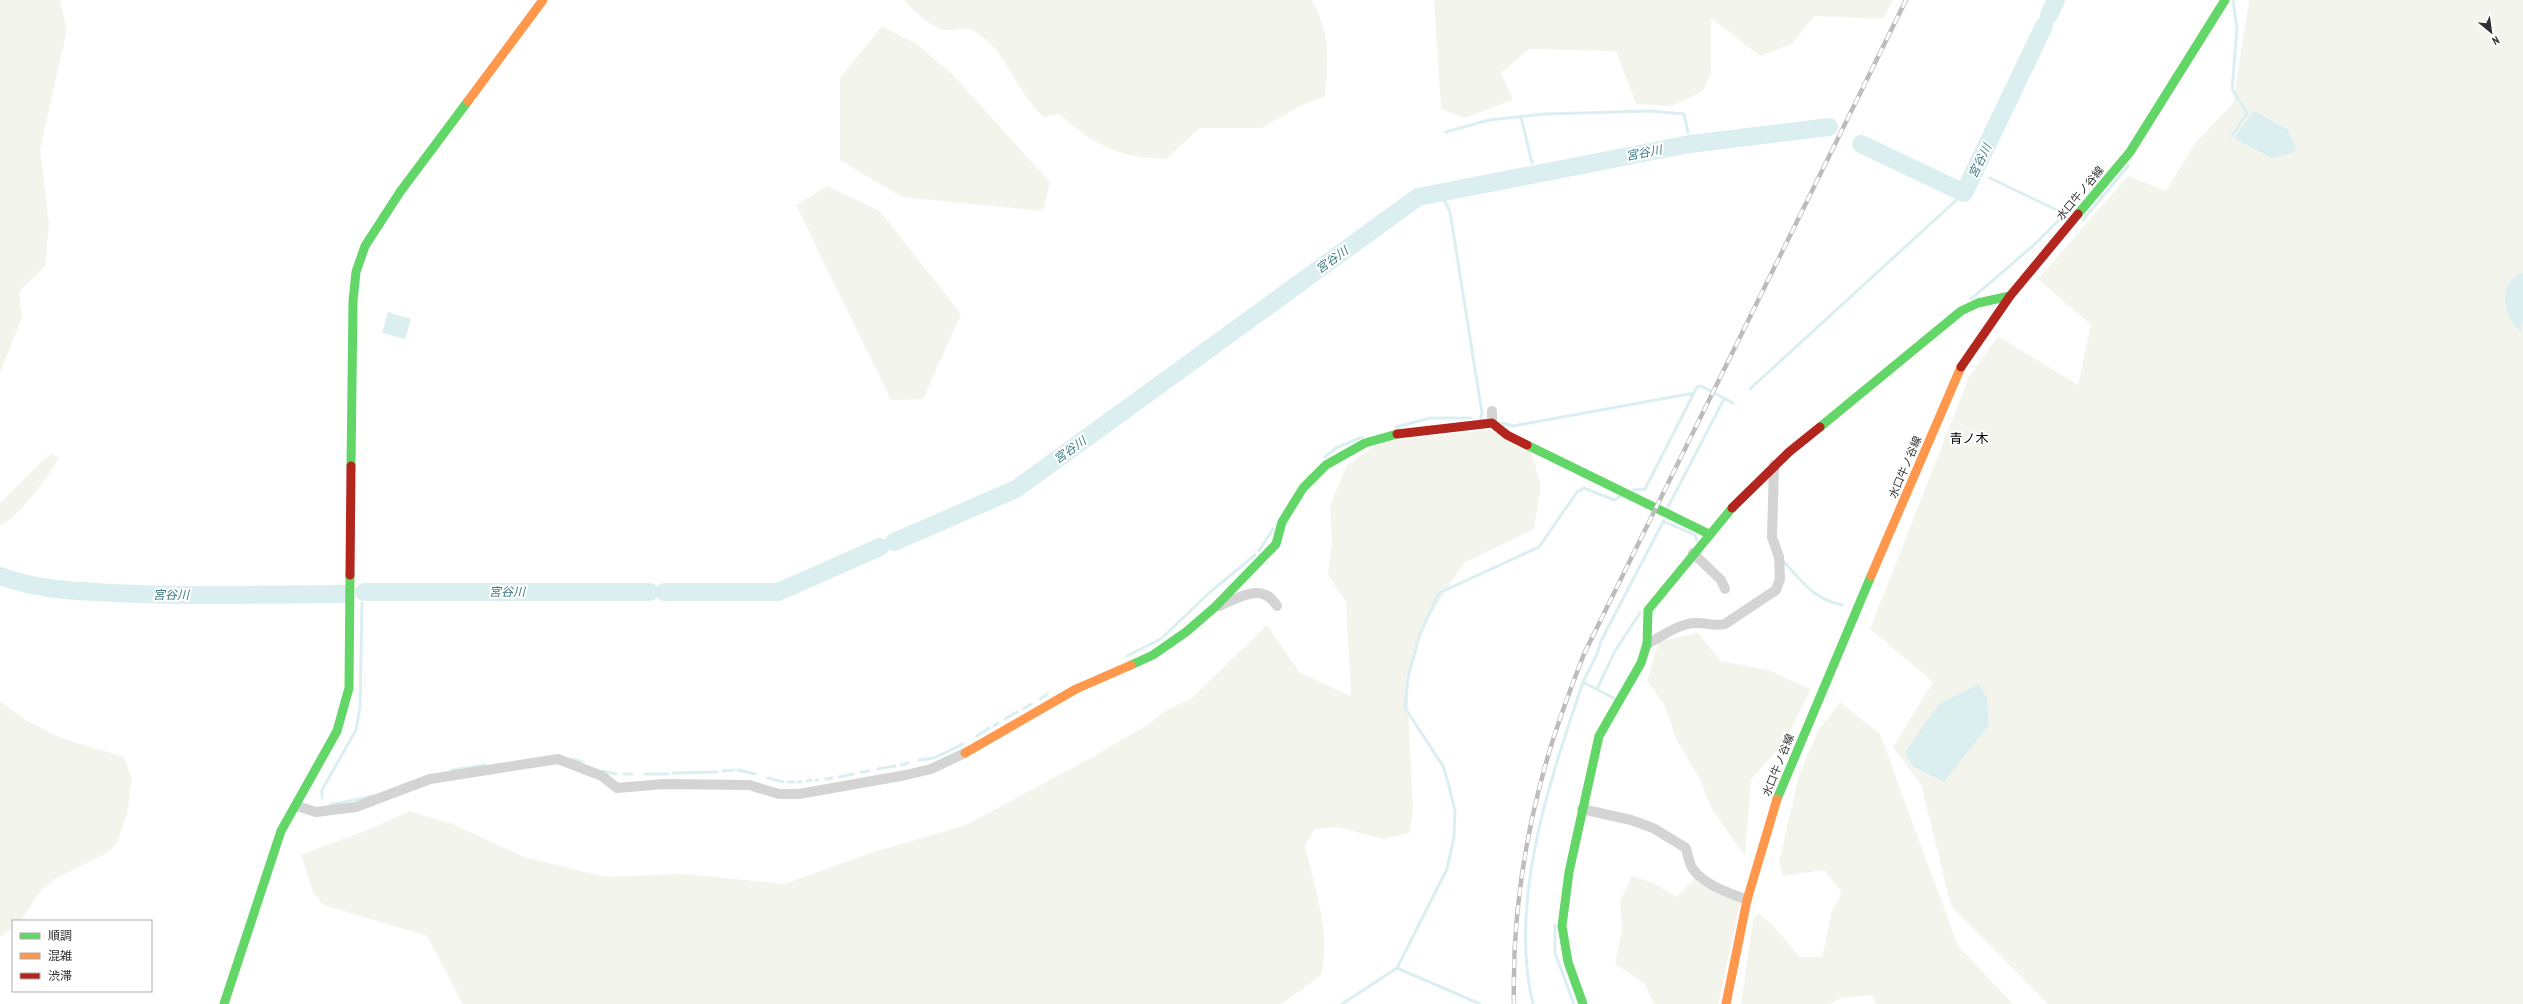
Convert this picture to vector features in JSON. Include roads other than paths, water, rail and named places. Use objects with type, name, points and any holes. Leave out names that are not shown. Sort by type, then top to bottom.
[{"type":"street","points":[[224,1004],[281,831],[337,731],[349,688],[353,301],[356,272],[365,246],[400,192],[543,0]]},
{"type":"street","name":"水口牛ノ谷線","points":[[1726,1004],[1747,900],[1771,815],[1796,751],[1964,361],[2010,296],[2130,152],[2225,0]]},
{"type":"street","points":[[1583,1004],[1568,962],[1562,926],[1569,872],[1582,809],[1600,736],[1641,663],[1647,644],[1648,610],[1709,534],[1743,495],[1774,465],[1961,312],[1978,303],[2010,296]]},
{"type":"street","points":[[1492,411],[1492,423]]},
{"type":"street","points":[[296,806],[316,812],[356,807],[430,779],[558,759],[602,776],[617,788],[664,784],[749,785],[779,794],[799,794],[906,775],[931,769],[965,753],[1076,689],[1153,655],[1186,632],[1215,607],[1276,544],[1282,522],[1303,488],[1326,465],[1365,443],[1394,434],[1492,423],[1507,434],[1709,534]]},
{"type":"street","points":[[1647,644],[1692,622],[1705,622],[1716,626],[1725,624],[1776,590],[1780,578],[1779,557],[1772,537],[1774,465]]},
{"type":"street","points":[[1693,553],[1721,580],[1725,589]]},
{"type":"street","points":[[1215,607],[1248,593],[1262,592],[1273,599],[1277,606]]},
{"type":"street","points":[[1582,809],[1631,820],[1652,828],[1686,848],[1692,868],[1697,874],[1720,889],[1747,900]]},
{"type":"waterway","name":"宮谷川","points":[[2049,15],[2056,0]]},
{"type":"waterway","points":[[2232,136],[2247,113],[2232,89],[2237,29],[2233,0]]},
{"type":"waterway","name":"宮谷川","points":[[1861,144],[1964,193],[2044,26]]},
{"type":"waterway","points":[[1446,132],[1489,120],[1545,114],[1651,111],[1684,114],[1688,132]]},
{"type":"waterway","points":[[1521,117],[1532,163]]},
{"type":"waterway","name":"宮谷川","points":[[894,542],[1016,489],[1418,197],[1690,144],[1829,127]]},
{"type":"waterway","points":[[2083,220],[2128,166]]},
{"type":"waterway","points":[[1971,299],[2034,245],[2063,216],[2061,212],[1990,178]]},
{"type":"waterway","points":[[1441,193],[1450,212],[1482,413],[1480,421]]},
{"type":"waterway","points":[[1750,389],[1964,193]]},
{"type":"waterway","points":[[1633,490],[1645,489],[1697,387],[1701,386],[1733,403]]},
{"type":"waterway","points":[[1502,423],[1513,426],[1694,393]]},
{"type":"waterway","points":[[1668,507],[1724,399]]},
{"type":"waterway","points":[[1396,427],[1430,418],[1471,418]]},
{"type":"waterway","points":[[1325,457],[1336,448],[1362,437]]},
{"type":"waterway","points":[[1342,1004],[1397,968],[1447,869],[1454,837],[1455,811],[1449,786],[1443,766],[1405,708],[1408,677],[1420,634],[1439,593],[1539,547],[1577,492],[1584,488],[1614,500],[1621,496]]},
{"type":"waterway","points":[[1615,699],[1583,682],[1597,654],[1601,641],[1664,520]]},
{"type":"waterway","points":[[1663,521],[1695,535],[1697,541]]},
{"type":"waterway","points":[[1259,551],[1273,529]]},
{"type":"waterway","name":"宮谷川","points":[[664,592],[778,592],[880,547]]},
{"type":"waterway","points":[[1127,656],[1161,639],[1209,593],[1255,555]]},
{"type":"waterway","points":[[1783,561],[1802,582],[1816,594],[1842,605]]},
{"type":"waterway","name":"宮谷川","points":[[0,576],[14,581],[42,587],[98,592],[200,595],[344,594]]},
{"type":"waterway","name":"宮谷川","points":[[364,592],[650,592]]},
{"type":"waterway","points":[[322,798],[322,790],[356,730],[360,707],[362,603]]},
{"type":"waterway","points":[[1597,689],[1615,651],[1640,613]]},
{"type":"waterway","points":[[1533,1004],[1527,965],[1526,924],[1529,883],[1536,841],[1546,800],[1583,682]]},
{"type":"waterway","points":[[1040,699],[1047,694]]},
{"type":"waterway","points":[[1023,709],[1031,704]]},
{"type":"waterway","points":[[1005,719],[1017,712]]},
{"type":"waterway","points":[[994,726],[998,723]]},
{"type":"waterway","points":[[977,736],[989,728]]},
{"type":"waterway","points":[[919,760],[934,758],[963,744]]},
{"type":"waterway","points":[[573,759],[582,762]]},
{"type":"waterway","points":[[901,765],[908,763]]},
{"type":"waterway","points":[[452,770],[485,765]]},
{"type":"waterway","points":[[878,769],[895,766]]},
{"type":"waterway","points":[[723,771],[734,770]]},
{"type":"waterway","points":[[738,770],[755,774]]},
{"type":"waterway","points":[[602,771],[616,774]]},
{"type":"waterway","points":[[861,772],[869,771]]},
{"type":"waterway","points":[[673,773],[717,772]]},
{"type":"waterway","points":[[624,774],[632,774]]},
{"type":"waterway","points":[[645,774],[668,774]]},
{"type":"waterway","points":[[839,777],[853,774]]},
{"type":"waterway","points":[[768,778],[783,782]]},
{"type":"waterway","points":[[826,779],[832,778]]},
{"type":"waterway","points":[[807,781],[811,780]]},
{"type":"waterway","points":[[788,782],[794,782]]},
{"type":"waterway","points":[[330,805],[373,796]]},
{"type":"waterway","points":[[1555,925],[1555,953],[1574,1004]]},
{"type":"waterway","points":[[1397,968],[1480,1004]]},
{"type":"railway","points":[[1514,1004],[1517,913],[1531,822],[1554,735],[1584,654],[1906,0]]},
{"type":"district","name":"青ノ木","points":[[1969,438]]}]
